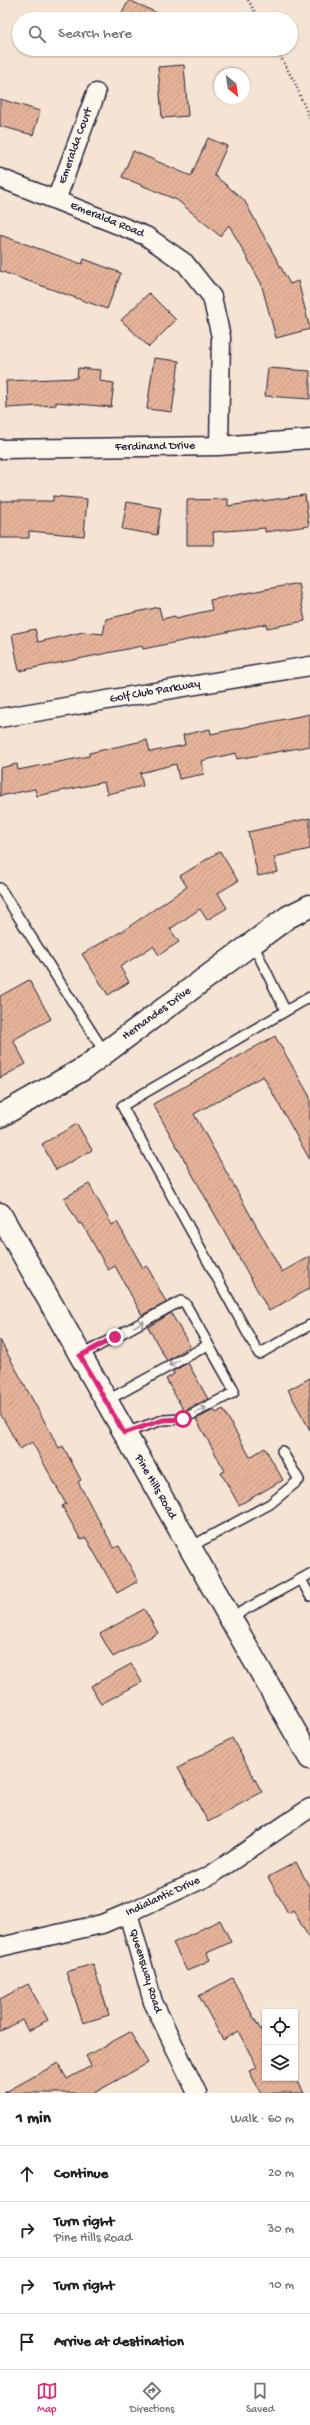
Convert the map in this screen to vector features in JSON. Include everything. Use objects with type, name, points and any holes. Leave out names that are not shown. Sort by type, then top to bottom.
[{"type":"main road","name":"Hernandes Drive","points":[[0,1116],[83,1069],[288,917],[310,906]]},
{"type":"main road","name":"Pine Hills Road","points":[[0,1214],[310,1758]]},
{"type":"street","name":"Emeralda Court","points":[[56,200],[96,92]]},
{"type":"street","name":"Emeralda Road","points":[[0,178],[146,236],[185,263],[212,298],[221,337],[219,446]]},
{"type":"street","name":"Ferdinand Drive","points":[[0,449],[219,446],[310,439]]},
{"type":"street","name":"Golf Club Parkway","points":[[0,718],[310,666]]},
{"type":"street","name":"Indialantic Drive","points":[[0,1947],[102,1924],[128,1913],[211,1874],[310,1808]]},
{"type":"street","name":"Queensway Road","points":[[128,1913],[153,2002],[196,2093]]},
{"type":"lane","points":[[0,888],[105,1052]]},
{"type":"lane","points":[[253,944],[285,1010]]},
{"type":"lane","points":[[310,997],[285,1010],[122,1106],[259,1354],[310,1325]]},
{"type":"lane","points":[[80,1356],[182,1301],[234,1390],[233,1394],[183,1419],[163,1420],[124,1433]]},
{"type":"lane","points":[[106,1401],[208,1345]]},
{"type":"lane","points":[[190,1547],[270,1504],[299,1480],[282,1451]]},
{"type":"lane","points":[[230,1618],[310,1574]]},
{"type":"lane","points":[[300,1579],[310,1596]]},
{"type":"path","points":[[248,0],[255,12]]},
{"type":"path","points":[[280,56],[295,83],[310,120]]},
{"type":"building","points":[[129,0],[155,12],[123,12]]},
{"type":"building","points":[[184,65],[188,116],[162,118],[158,67]]},
{"type":"building","points":[[0,99],[40,111],[33,135],[0,126]]},
{"type":"building","points":[[208,138],[227,146],[214,175],[244,200],[290,284],[298,281],[310,329],[276,338],[261,283],[229,225],[220,236],[177,200],[122,177],[133,151],[191,176]]},
{"type":"building","points":[[0,235],[82,264],[84,259],[121,273],[107,309],[0,271]]},
{"type":"building","points":[[149,293],[176,320],[149,347],[121,320]]},
{"type":"building","points":[[154,358],[179,361],[172,412],[147,409]]},
{"type":"building","points":[[78,368],[101,370],[100,381],[114,383],[111,407],[56,402],[56,405],[7,408],[6,381],[77,378]]},
{"type":"building","points":[[268,368],[310,371],[310,399],[265,396]]},
{"type":"building","points":[[305,495],[309,526],[265,532],[265,528],[213,532],[214,545],[187,545],[187,500],[228,499],[228,506]]},
{"type":"building","points":[[53,496],[87,499],[84,536],[29,531],[29,538],[0,538],[0,501],[53,501]]},
{"type":"building","points":[[127,502],[161,508],[157,535],[122,529]]},
{"type":"building","points":[[298,583],[305,621],[267,628],[266,624],[143,649],[142,646],[19,671],[12,634],[35,629],[38,642],[83,632],[103,634],[106,619],[159,607],[162,619],[175,616],[176,618],[212,610],[210,600]]},
{"type":"building","points":[[310,714],[310,746],[237,759],[236,753],[201,761],[204,774],[179,779],[176,764],[140,773],[143,786],[107,794],[104,782],[37,796],[35,789],[0,796],[0,768],[17,764],[18,770],[89,756],[89,753],[147,740],[150,752],[185,745],[183,735],[210,729],[211,734]]},
{"type":"building","points":[[310,818],[310,849],[274,857],[278,872],[258,876],[248,832]]},
{"type":"building","points":[[220,851],[238,881],[218,893],[227,908],[207,920],[200,909],[170,929],[179,942],[159,955],[153,946],[120,967],[129,982],[108,995],[82,954],[124,930],[187,887],[180,876]]},
{"type":"building","points":[[29,980],[51,1019],[13,1040],[26,1064],[0,1078],[0,996]]},
{"type":"building","points":[[275,1036],[310,1097],[310,1160],[263,1076],[194,1114],[282,1272],[310,1256],[310,1288],[269,1311],[153,1104]]},
{"type":"building","points":[[77,1124],[92,1150],[56,1170],[42,1144]]},
{"type":"building","points":[[89,1184],[112,1225],[117,1222],[143,1268],[147,1266],[166,1303],[142,1315],[115,1266],[108,1270],[82,1223],[79,1224],[64,1198]]},
{"type":"building","points":[[171,1313],[190,1346],[167,1361],[148,1327]]},
{"type":"building","points":[[0,1340],[59,1448],[63,1446],[81,1480],[78,1482],[114,1548],[119,1546],[138,1581],[117,1593],[86,1538],[81,1540],[62,1506],[66,1504],[32,1442],[20,1449],[0,1413]]},
{"type":"building","points":[[188,1363],[208,1399],[184,1411],[166,1379],[174,1374],[173,1371]]},
{"type":"building","points":[[310,1378],[310,1430],[288,1390]]},
{"type":"building","points":[[223,1409],[250,1457],[265,1448],[283,1480],[239,1505],[221,1473],[225,1471],[196,1419],[214,1410],[216,1413]]},
{"type":"building","points":[[144,1609],[158,1633],[113,1657],[100,1634]]},
{"type":"building","points":[[131,1664],[142,1682],[101,1704],[91,1686]]},
{"type":"building","points":[[232,1738],[262,1792],[208,1822],[178,1768]]},
{"type":"building","points":[[296,1862],[310,1888],[310,1940],[293,1910],[288,1913],[268,1877]]},
{"type":"building","points":[[220,1920],[231,1942],[207,1953],[210,1960],[187,1971],[173,1943]]},
{"type":"building","points":[[93,1964],[109,2015],[83,2023],[66,1972]]},
{"type":"building","points":[[232,1978],[262,2033],[262,2081],[298,2081],[304,2093],[261,2093],[249,2071],[257,2067],[238,2031],[223,2040],[199,1996]]},
{"type":"building","points":[[28,1984],[48,2020],[28,2031],[22,2020],[0,2032],[0,1999]]},
{"type":"building","points":[[130,2032],[148,2063],[94,2093],[4,2093],[58,2063],[67,2079],[91,2066],[86,2056]]},
{"type":"route","points":[[115,1337],[80,1356],[124,1433],[163,1420],[183,1419]]}]
